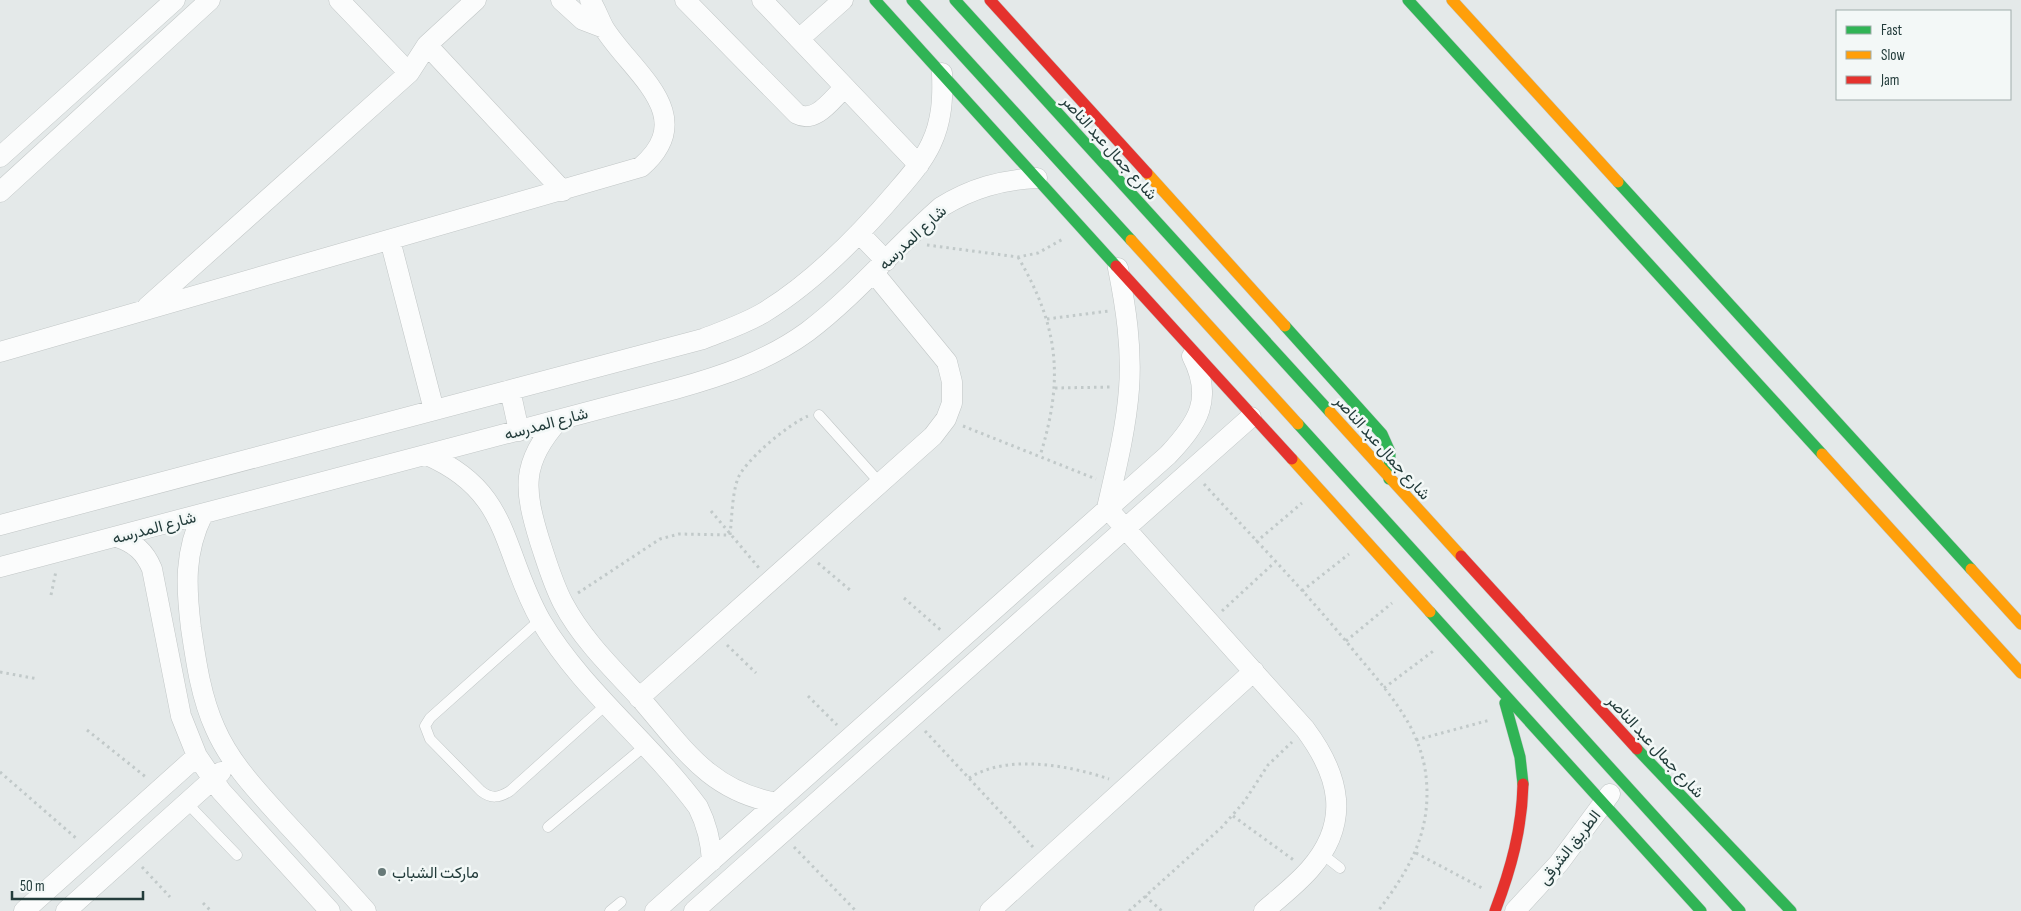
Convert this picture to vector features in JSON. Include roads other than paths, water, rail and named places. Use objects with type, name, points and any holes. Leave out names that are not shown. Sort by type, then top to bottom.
[{"type":"main road","points":[[875,0],[1118,266],[1251,417],[1602,805],[1701,911]]},
{"type":"main road","points":[[912,0],[1740,911]]},
{"type":"main road","name":"شارع جمال عبد الناصر","points":[[955,0],[1100,141],[1389,479],[1491,595],[1706,824],[1792,911]]},
{"type":"main road","points":[[990,0],[1100,141],[1378,428],[1386,439],[1391,452],[1392,466],[1389,479]]},
{"type":"main road","points":[[1408,0],[1768,383],[2021,674]]},
{"type":"main road","points":[[1452,0],[1787,365],[2021,624]]},
{"type":"main road","points":[[1768,383],[1787,365]]},
{"type":"main road","points":[[1477,608],[1474,615],[1478,624]]},
{"type":"main road","points":[[1495,911],[1515,859],[1522,823],[1523,786],[1519,750],[1510,714],[1501,692]]},
{"type":"street","points":[[0,157],[175,0]]},
{"type":"street","points":[[0,192],[210,0]]},
{"type":"street","points":[[339,0],[408,73]]},
{"type":"street","points":[[143,310],[408,73],[427,45],[476,0]]},
{"type":"street","points":[[561,0],[583,20],[604,28]]},
{"type":"street","points":[[685,0],[801,116],[816,114],[845,87]]},
{"type":"street","points":[[762,0],[919,165]]},
{"type":"street","points":[[799,39],[843,0]]},
{"type":"street","points":[[0,352],[641,167],[653,156],[662,142],[665,126],[662,110],[646,80],[604,28],[592,1]]},
{"type":"street","points":[[427,45],[563,191]]},
{"type":"street","points":[[0,525],[703,339],[736,326],[784,300],[823,268],[859,232],[919,165],[931,144],[939,122],[943,97],[942,73]]},
{"type":"street","name":"شارع المدرسه","points":[[0,567],[704,382],[765,358],[806,332],[880,267],[941,207],[963,194],[986,184],[1012,179],[1037,178]]},
{"type":"street","points":[[639,698],[934,436],[946,419],[952,403],[952,382],[947,362],[880,267],[859,232]]},
{"type":"street","points":[[390,240],[434,410]]},
{"type":"street","points":[[1107,508],[1126,420],[1129,387],[1130,352],[1126,309],[1118,266]]},
{"type":"street","points":[[656,911],[1168,455],[1195,423],[1202,404],[1203,387],[1198,369],[1184,341]]},
{"type":"street","points":[[510,390],[519,431]]},
{"type":"street","points":[[694,911],[1251,417]]},
{"type":"street","points":[[559,420],[545,436],[534,455],[529,476],[528,498],[550,571],[563,603],[585,637],[710,775],[741,794],[776,803]]},
{"type":"street","points":[[427,455],[448,464],[467,477],[482,493],[495,512],[540,619],[564,655],[646,745],[698,807],[709,833],[712,861]]},
{"type":"street","points":[[1107,508],[1306,730],[1330,767],[1336,789],[1336,811],[1332,833],[1322,854],[1308,871],[1264,911]]},
{"type":"street","points":[[203,514],[193,538],[188,562],[190,617],[195,654],[208,709],[223,744],[233,761],[254,788],[366,911]]},
{"type":"street","points":[[117,537],[129,541],[139,548],[152,569],[181,716],[197,756],[212,780],[322,908],[343,885]]},
{"type":"street","points":[[990,911],[1254,671]]},
{"type":"street","points":[[24,911],[197,756]]},
{"type":"street","points":[[66,911],[233,761]]},
{"type":"street","name":"الطريق الشرقى","points":[[1515,911],[1559,863],[1621,781]]},
{"type":"street","points":[[1660,868],[1691,857]]},
{"type":"lane","points":[[818,415],[880,484]]},
{"type":"lane","points":[[540,619],[430,718],[426,726],[430,739],[481,791],[486,795],[498,797],[510,791],[608,703]]},
{"type":"lane","points":[[548,827],[646,745]]},
{"type":"lane","points":[[187,802],[237,855]]},
{"type":"lane","points":[[1322,854],[1340,868]]},
{"type":"lane","points":[[610,911],[620,902]]},
{"type":"place","name":"ماركت الشباب","points":[[382,872]]}]
